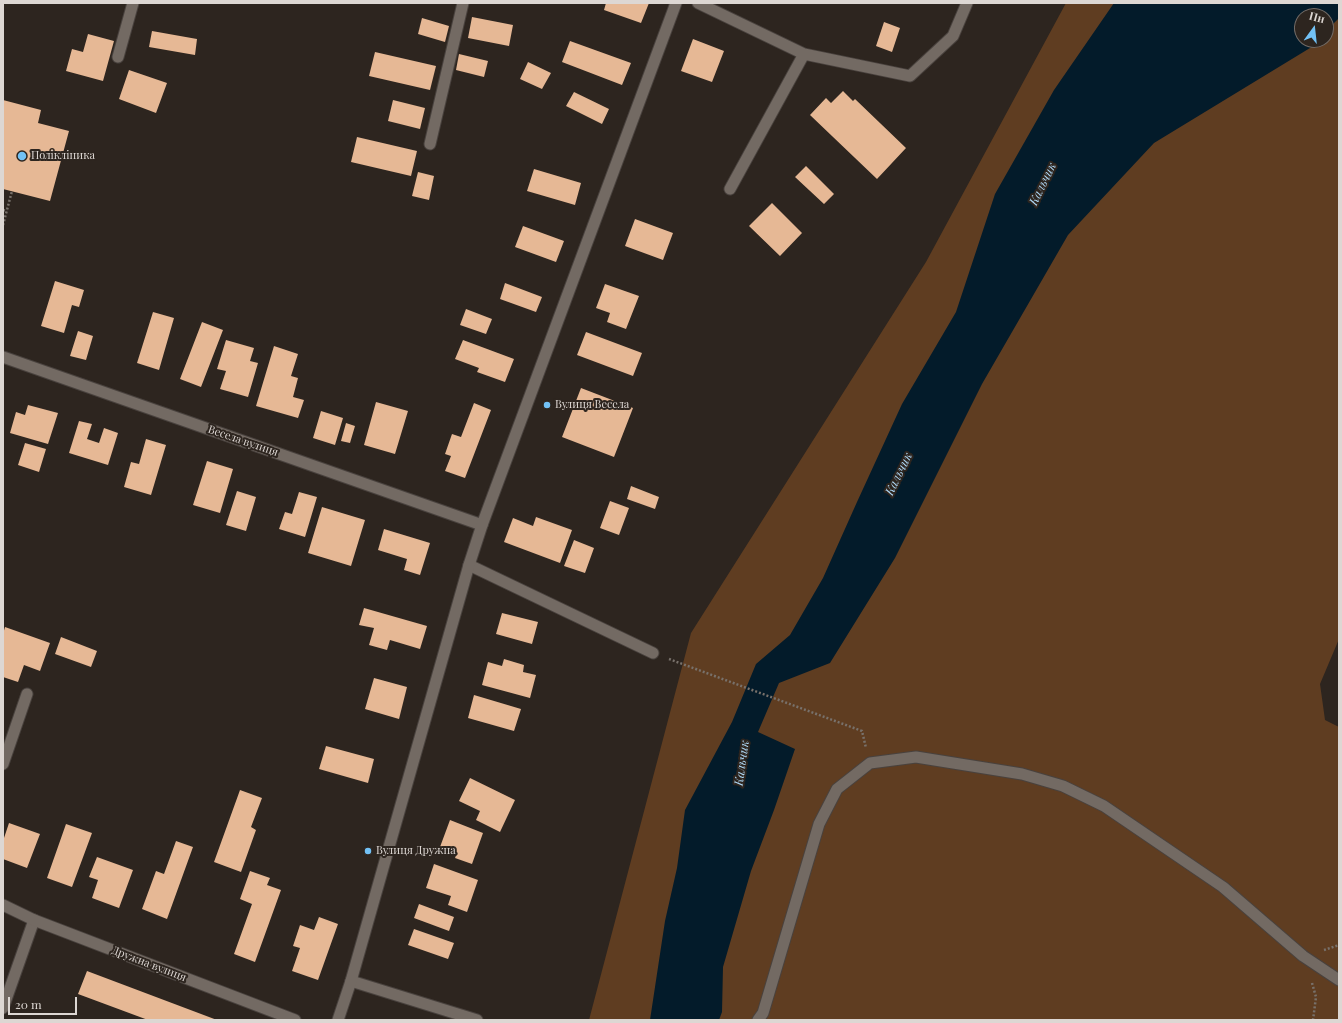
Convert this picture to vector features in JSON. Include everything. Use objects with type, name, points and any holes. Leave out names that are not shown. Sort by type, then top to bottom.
[{"type":"street","points":[[118,57],[133,3]]},
{"type":"street","points":[[430,144],[463,3]]},
{"type":"street","points":[[338,1020],[351,981],[482,526],[676,3]]},
{"type":"street","points":[[698,3],[804,54],[910,76],[953,36],[967,3]]},
{"type":"street","points":[[730,189],[804,54]]},
{"type":"street","name":"Весела вулиця","points":[[3,357],[482,526]]},
{"type":"street","points":[[470,565],[654,653]]},
{"type":"street","points":[[3,764],[27,694]]},
{"type":"street","points":[[758,1020],[763,1013],[819,824],[837,789],[870,763],[916,757],[1022,774],[1063,786],[1104,806],[1223,887],[1303,956],[1339,980]]},
{"type":"street","name":"Дружна вулиця","points":[[3,905],[34,920],[296,1020]]},
{"type":"street","points":[[3,1008],[34,920]]},
{"type":"street","points":[[351,981],[477,1020]]},
{"type":"path","points":[[3,225],[12,191]]},
{"type":"path","points":[[3,210],[7,211]]},
{"type":"path","points":[[654,653],[862,731]]},
{"type":"path","points":[[1303,956],[1316,997],[1313,1020]]},
{"type":"shaded area","points":[[1066,3],[1339,3],[1339,639],[1320,684],[1325,720],[1339,727],[1339,1020],[589,1020],[691,633],[926,262]]},
{"type":"water","name":"Кальчик","points":[[1114,3],[1339,3],[1339,18],[1334,23],[1334,8],[1294,8],[1294,48],[1310,48],[1154,143],[1068,235],[982,384],[895,558],[830,663],[779,683],[758,732],[795,749],[751,871],[723,967],[722,1012],[719,1020],[650,1020],[665,921],[677,868],[685,810],[732,722],[756,664],[790,635],[823,578],[902,404],[956,312],[995,194],[1054,90]]},
{"type":"building","points":[[606,3],[649,3],[641,23],[604,10]]},
{"type":"building","points":[[472,17],[513,25],[509,46],[468,38]]},
{"type":"building","points":[[422,18],[449,26],[445,42],[418,34]]},
{"type":"building","points":[[884,22],[900,28],[892,52],[876,46]]},
{"type":"building","points":[[152,31],[197,39],[195,55],[149,47]]},
{"type":"building","points":[[88,34],[114,41],[103,81],[66,71],[72,49],[83,52]]},
{"type":"building","points":[[693,39],[724,51],[712,82],[681,71]]},
{"type":"building","points":[[570,41],[631,63],[622,85],[562,62]]},
{"type":"building","points":[[375,52],[436,66],[430,90],[369,76]]},
{"type":"building","points":[[459,54],[488,61],[484,77],[456,70]]},
{"type":"building","points":[[528,62],[551,73],[542,89],[520,79]]},
{"type":"building","points":[[129,70],[167,83],[156,113],[119,99]]},
{"type":"building","points":[[843,91],[853,101],[855,99],[906,148],[877,179],[810,115],[826,98],[831,103]]},
{"type":"building","points":[[574,92],[609,109],[602,124],[566,106]]},
{"type":"building","points":[[3,100],[41,110],[38,123],[69,131],[50,201],[3,189]]},
{"type":"building","points":[[393,100],[425,108],[420,129],[388,121]]},
{"type":"building","points":[[357,137],[417,151],[411,176],[351,162]]},
{"type":"building","points":[[806,166],[834,194],[824,204],[795,177]]},
{"type":"building","points":[[534,169],[581,183],[575,205],[527,191]]},
{"type":"building","points":[[418,172],[434,176],[429,200],[412,196]]},
{"type":"building","points":[[772,203],[802,233],[780,256],[749,226]]},
{"type":"building","points":[[635,219],[673,233],[663,260],[625,246]]},
{"type":"building","points":[[523,226],[564,241],[556,262],[515,247]]},
{"type":"building","points":[[55,281],[84,290],[79,307],[72,305],[64,333],[41,326]]},
{"type":"building","points":[[505,283],[542,297],[536,312],[500,299]]},
{"type":"building","points":[[605,284],[639,296],[626,329],[607,322],[610,313],[596,308]]},
{"type":"building","points":[[466,309],[492,319],[486,334],[460,325]]},
{"type":"building","points":[[153,312],[174,318],[159,370],[137,363]]},
{"type":"building","points":[[202,322],[223,330],[201,387],[180,379]]},
{"type":"building","points":[[78,331],[93,336],[86,360],[70,356]]},
{"type":"building","points":[[586,332],[642,353],[633,376],[577,355]]},
{"type":"building","points":[[226,340],[254,348],[250,361],[258,363],[248,397],[220,389],[226,371],[217,369]]},
{"type":"building","points":[[463,340],[514,359],[505,382],[477,372],[479,368],[455,359]]},
{"type":"building","points":[[274,346],[298,354],[291,376],[298,378],[293,397],[304,400],[298,418],[256,406]]},
{"type":"building","points":[[581,388],[633,408],[614,457],[562,437]]},
{"type":"building","points":[[376,402],[408,411],[395,454],[364,445]]},
{"type":"building","points":[[474,403],[491,410],[465,478],[445,471],[451,456],[445,454],[452,434],[461,437]]},
{"type":"building","points":[[28,405],[58,413],[48,444],[10,433],[16,412],[25,415]]},
{"type":"building","points":[[321,411],[343,418],[335,445],[313,438]]},
{"type":"building","points":[[79,421],[92,424],[87,439],[99,443],[104,428],[118,433],[108,465],[69,453]]},
{"type":"building","points":[[346,423],[355,426],[350,443],[341,441]]},
{"type":"building","points":[[146,439],[166,445],[151,495],[124,487],[131,462],[139,464]]},
{"type":"building","points":[[25,443],[46,449],[39,472],[18,465]]},
{"type":"building","points":[[207,461],[233,469],[220,513],[193,505]]},
{"type":"building","points":[[631,486],[659,497],[655,509],[627,499]]},
{"type":"building","points":[[237,491],[256,497],[246,531],[226,525]]},
{"type":"building","points":[[299,492],[317,497],[305,537],[279,529],[285,512],[292,514]]},
{"type":"building","points":[[610,501],[629,508],[619,535],[600,528]]},
{"type":"building","points":[[322,507],[365,520],[351,566],[308,553]]},
{"type":"building","points":[[536,517],[572,530],[560,563],[504,542],[513,518],[533,526]]},
{"type":"building","points":[[384,529],[430,543],[420,575],[404,570],[407,559],[378,550]]},
{"type":"building","points":[[574,540],[594,548],[585,573],[564,566]]},
{"type":"building","points":[[364,608],[427,626],[420,649],[390,640],[387,650],[369,645],[374,628],[359,625]]},
{"type":"building","points":[[502,613],[538,622],[532,644],[496,634]]},
{"type":"building","points":[[5,627],[50,643],[40,671],[24,665],[18,682],[3,677],[3,634]]},
{"type":"building","points":[[61,637],[97,651],[91,667],[55,654]]},
{"type":"building","points":[[504,659],[524,665],[523,672],[536,675],[530,698],[482,685],[488,662],[502,666]]},
{"type":"building","points":[[374,678],[407,687],[399,719],[365,709]]},
{"type":"building","points":[[474,695],[521,709],[514,731],[468,718]]},
{"type":"building","points":[[326,746],[374,759],[368,783],[319,769]]},
{"type":"building","points":[[470,778],[515,800],[500,832],[476,820],[480,811],[459,801]]},
{"type":"building","points":[[240,790],[262,798],[251,827],[256,830],[241,872],[214,862]]},
{"type":"building","points":[[450,820],[483,833],[472,864],[455,858],[457,853],[440,847]]},
{"type":"building","points":[[9,823],[40,834],[27,868],[3,859],[3,841]]},
{"type":"building","points":[[66,824],[92,833],[72,887],[47,878]]},
{"type":"building","points":[[176,841],[193,847],[167,919],[142,909],[156,871],[164,874]]},
{"type":"building","points":[[97,857],[133,870],[119,908],[92,898],[98,880],[89,877]]},
{"type":"building","points":[[434,864],[478,880],[467,912],[448,905],[451,896],[426,888]]},
{"type":"building","points":[[250,871],[270,878],[267,885],[281,890],[255,962],[234,954],[252,904],[240,899]]},
{"type":"building","points":[[419,904],[454,917],[449,931],[414,918]]},
{"type":"building","points":[[319,917],[338,924],[318,980],[292,971],[300,948],[293,946],[300,925],[314,930]]},
{"type":"building","points":[[414,929],[454,943],[448,959],[408,945]]},
{"type":"building","points":[[87,971],[217,1020],[148,1020],[78,994]]},
{"type":"place","name":"Полікліника","points":[[22,156]]},
{"type":"place","name":"Вулиця Весела","points":[[547,405]]},
{"type":"place","name":"Вулиця Дружна","points":[[368,851]]}]
